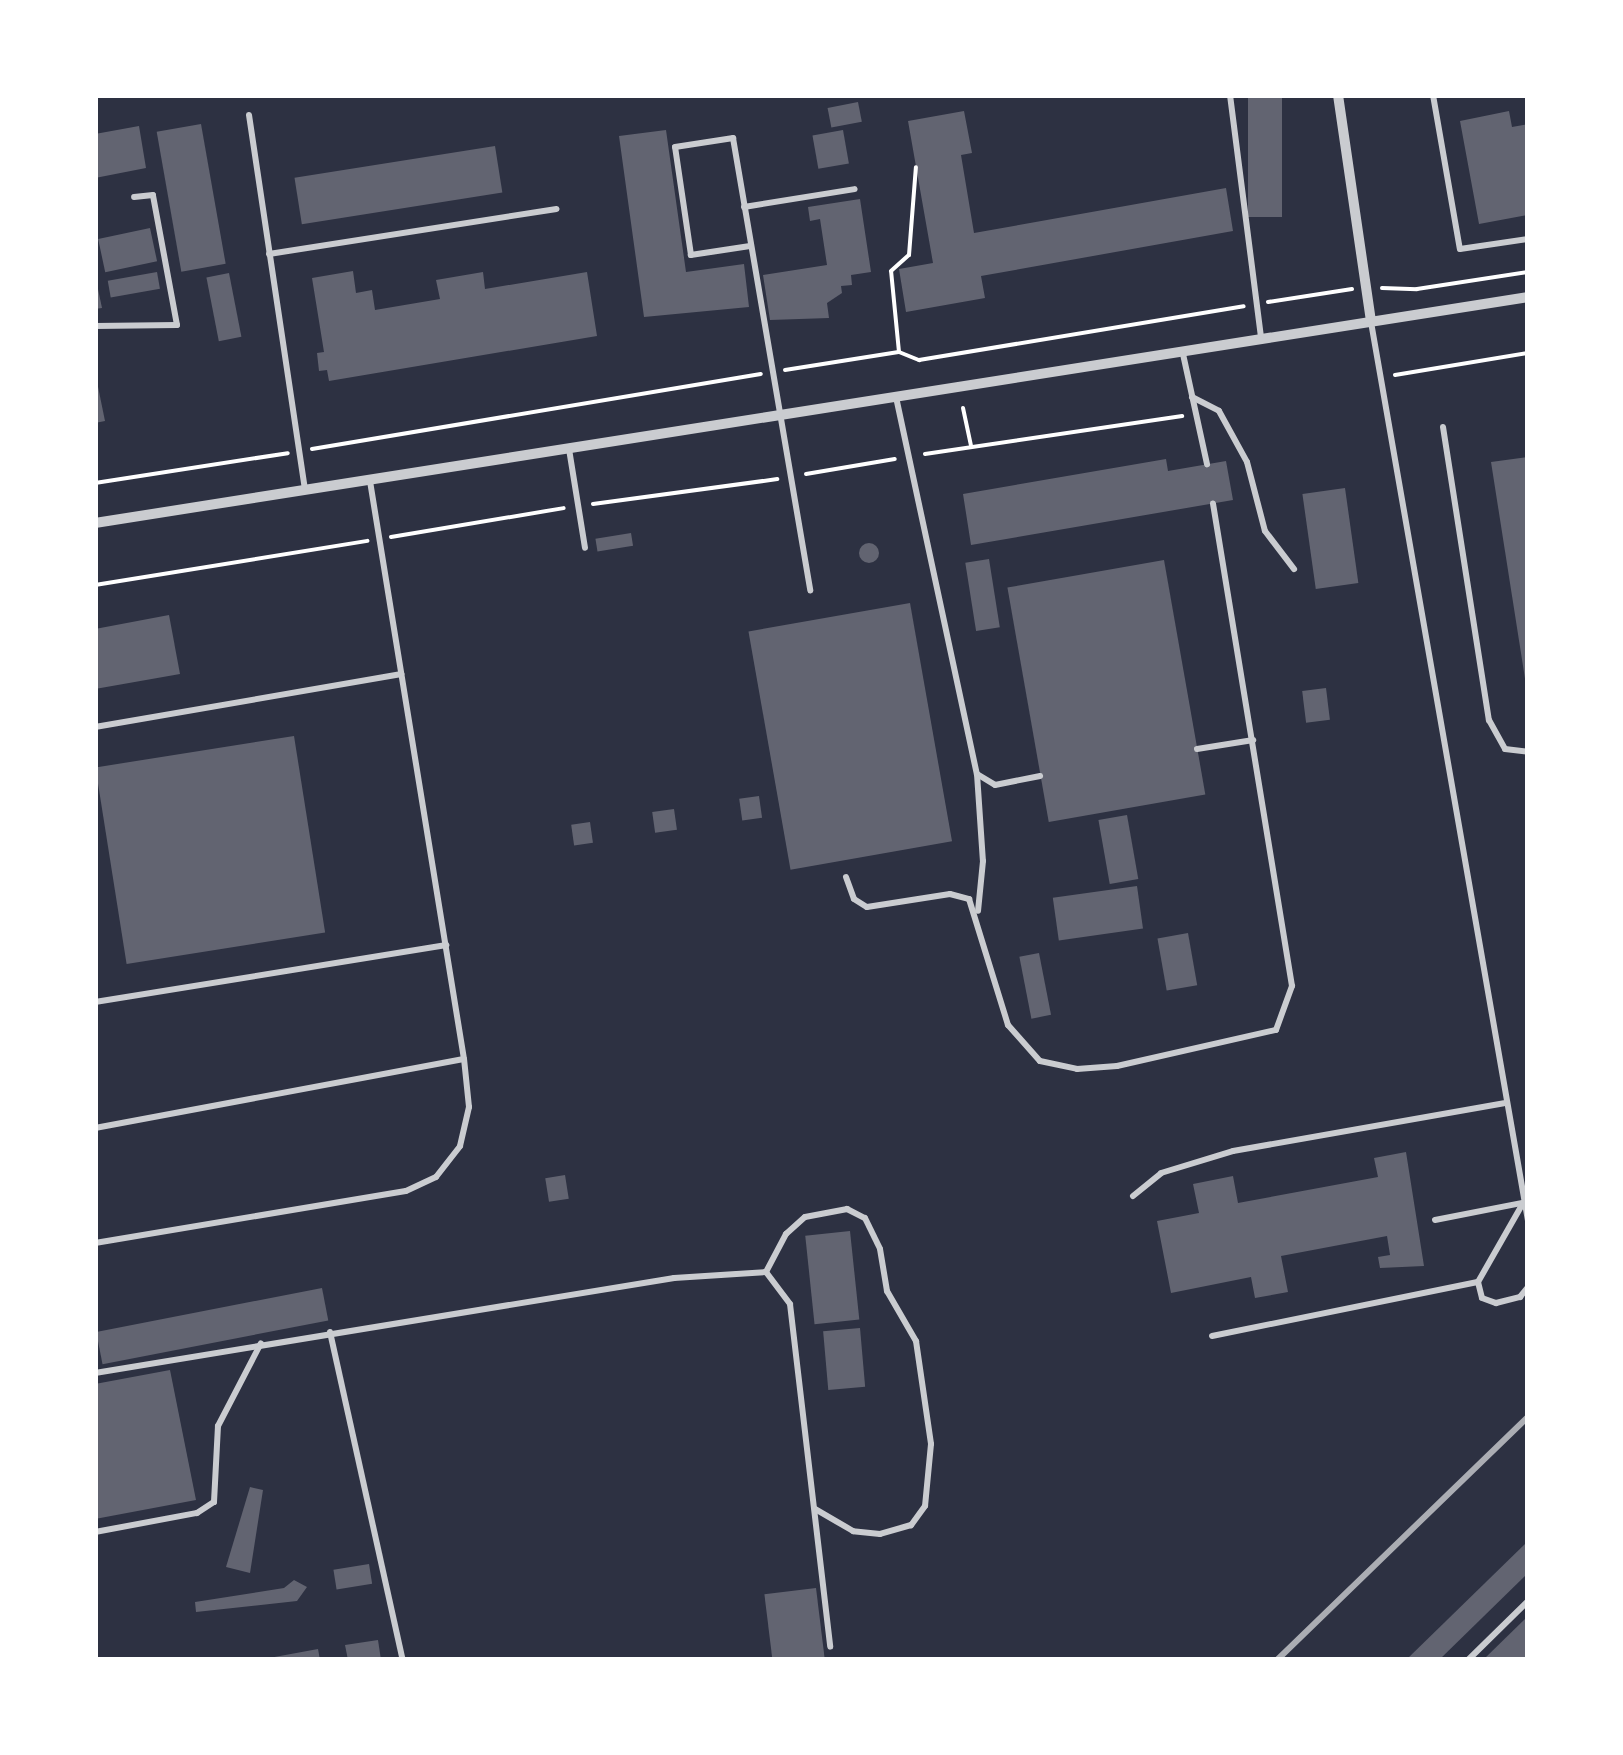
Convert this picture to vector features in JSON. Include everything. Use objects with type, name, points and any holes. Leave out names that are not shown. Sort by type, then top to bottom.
[{"type":"street","points":[[1338,95],[1371,322]]},
{"type":"street","points":[[95,523],[1528,297]]},
{"type":"lane","points":[[1230,95],[1261,340]]},
{"type":"lane","points":[[1433,95],[1460,249],[1528,240]]},
{"type":"lane","points":[[249,115],[305,490]]},
{"type":"lane","points":[[750,246],[691,255],[675,147],[733,138],[770,372],[776,416],[810,590]]},
{"type":"lane","points":[[744,207],[855,189]]},
{"type":"lane","points":[[95,326],[177,326],[154,195],[134,198]]},
{"type":"lane","points":[[270,254],[556,209]]},
{"type":"lane","points":[[1371,322],[1504,1102],[1528,1221]]},
{"type":"lane","points":[[1183,354],[1207,464]]},
{"type":"lane","points":[[896,397],[977,774],[984,861],[978,912]]},
{"type":"lane","points":[[1192,397],[1219,411],[1247,462],[1264,531],[1294,568]]},
{"type":"lane","points":[[1444,426],[1489,720],[1506,749],[1528,752]]},
{"type":"lane","points":[[569,449],[586,548]]},
{"type":"lane","points":[[95,1243],[406,1191],[436,1176],[460,1146],[469,1107],[464,1059],[370,481]]},
{"type":"lane","points":[[846,877],[854,899],[866,907],[950,894],[969,899],[978,912],[1008,1024],[1040,1061],[1077,1069],[1117,1066],[1276,1030],[1292,986],[1213,504]]},
{"type":"lane","points":[[95,727],[401,674]]},
{"type":"lane","points":[[1197,749],[1253,740]]},
{"type":"lane","points":[[977,774],[996,785],[1040,776]]},
{"type":"lane","points":[[95,1002],[446,945]]},
{"type":"lane","points":[[95,1128],[464,1059]]},
{"type":"lane","points":[[1132,1196],[1161,1173],[1233,1152],[1504,1102]]},
{"type":"lane","points":[[1435,1220],[1526,1202]]},
{"type":"lane","points":[[1526,1202],[1478,1282],[1482,1298],[1496,1304],[1520,1297],[1528,1287]]},
{"type":"lane","points":[[766,1272],[786,1234],[804,1216],[847,1209],[865,1218],[880,1249],[888,1290],[916,1340],[931,1444],[925,1506],[911,1525],[880,1534],[834,1524],[814,1509]]},
{"type":"lane","points":[[95,1374],[261,1343],[674,1278],[766,1272]]},
{"type":"lane","points":[[766,1272],[790,1304],[830,1647]]},
{"type":"lane","points":[[1212,1336],[1478,1282]]},
{"type":"lane","points":[[330,1332],[403,1660]]},
{"type":"lane","points":[[95,1532],[197,1513],[214,1502],[218,1426],[261,1343]]},
{"type":"lane","points":[[1468,1660],[1528,1600]]},
{"type":"path","points":[[899,352],[892,270],[909,255],[916,166]]},
{"type":"path","points":[[95,483],[899,352],[918,360],[1366,287],[1417,289],[1528,272]]},
{"type":"path","points":[[1381,378],[1528,353]]},
{"type":"path","points":[[954,354],[957,371]]},
{"type":"path","points":[[964,408],[971,445]]},
{"type":"path","points":[[95,584],[578,506],[789,477],[971,445],[1195,414]]},
{"type":"building","points":[[1248,95],[1282,95],[1282,217],[1248,217]]},
{"type":"building","points":[[858,102],[862,122],[831,128],[828,108]]},
{"type":"building","points":[[964,111],[972,153],[961,155],[974,233],[1226,188],[1233,231],[981,276],[985,298],[906,312],[899,269],[933,263],[908,121]]},
{"type":"building","points":[[1509,111],[1512,127],[1528,124],[1527,215],[1479,224],[1460,121]]},
{"type":"building","points":[[201,124],[226,264],[181,272],[157,132]]},
{"type":"building","points":[[139,126],[146,168],[95,178],[95,134]]},
{"type":"building","points":[[666,130],[686,272],[744,264],[749,307],[644,317],[619,136]]},
{"type":"building","points":[[843,130],[849,163],[818,169],[812,135]]},
{"type":"building","points":[[495,146],[502,192],[302,224],[294,178]]},
{"type":"building","points":[[860,199],[871,272],[851,275],[852,285],[841,286],[842,293],[827,303],[829,318],[770,320],[763,275],[827,265],[820,219],[810,221],[808,207]]},
{"type":"building","points":[[150,228],[157,261],[105,272],[98,239]]},
{"type":"building","points":[[353,271],[356,293],[372,290],[375,310],[440,299],[436,280],[483,272],[485,289],[587,272],[597,336],[329,381],[327,370],[319,371],[317,353],[324,352],[312,278]]},
{"type":"building","points":[[157,272],[160,289],[111,297],[108,281]]},
{"type":"building","points":[[229,273],[241,337],[219,341],[206,277]]},
{"type":"building","points":[[95,275],[102,308],[95,309]]},
{"type":"building","points":[[95,372],[105,421],[95,423]]},
{"type":"building","points":[[1528,457],[1528,685],[1526,685],[1491,462]]},
{"type":"building","points":[[1166,459],[1168,471],[1226,461],[1233,500],[971,545],[963,494]]},
{"type":"building","points":[[1345,488],[1358,583],[1316,589],[1302,494]]},
{"type":"building","points":[[631,533],[633,546],[597,551],[595,539]]},
{"type":"building","points":[[865,543],[873,543],[879,553],[873,563],[865,563],[859,557],[859,549]]},
{"type":"building","points":[[989,559],[1000,627],[976,631],[965,563]]},
{"type":"building","points":[[1164,560],[1205,794],[1049,822],[1007,588]]},
{"type":"building","points":[[910,603],[952,841],[791,870],[748,631]]},
{"type":"building","points":[[169,615],[180,674],[95,689],[95,629]]},
{"type":"building","points":[[1326,688],[1330,720],[1306,723],[1302,691]]},
{"type":"building","points":[[294,736],[325,933],[127,964],[95,767]]},
{"type":"building","points":[[759,796],[762,818],[742,821],[739,799]]},
{"type":"building","points":[[674,809],[677,830],[655,833],[652,812]]},
{"type":"building","points":[[1127,815],[1138,879],[1110,884],[1098,820]]},
{"type":"building","points":[[590,822],[593,843],[574,845],[571,825]]},
{"type":"building","points":[[1137,886],[1143,929],[1059,940],[1053,898]]},
{"type":"building","points":[[1188,933],[1197,985],[1167,991],[1157,938]]},
{"type":"building","points":[[1039,953],[1051,1015],[1031,1019],[1019,957]]},
{"type":"building","points":[[1406,1152],[1424,1266],[1380,1268],[1378,1257],[1390,1255],[1387,1236],[1281,1256],[1288,1292],[1255,1298],[1251,1277],[1171,1293],[1157,1221],[1199,1213],[1193,1184],[1233,1176],[1238,1203],[1378,1177],[1374,1158]]},
{"type":"building","points":[[565,1175],[569,1199],[549,1202],[545,1178]]},
{"type":"building","points":[[850,1231],[859,1320],[815,1324],[805,1236]]},
{"type":"building","points":[[322,1288],[328,1320],[103,1364],[96,1332]]},
{"type":"building","points":[[860,1328],[865,1387],[828,1390],[823,1331]]},
{"type":"building","points":[[170,1370],[196,1500],[95,1519],[95,1384]]},
{"type":"building","points":[[250,1487],[263,1490],[250,1573],[226,1567]]},
{"type":"building","points":[[1528,1541],[1528,1573],[1439,1660],[1406,1660]]},
{"type":"building","points":[[369,1564],[372,1584],[337,1589],[333,1570]]},
{"type":"building","points":[[294,1580],[307,1587],[297,1601],[196,1612],[195,1602],[284,1588]]},
{"type":"building","points":[[816,1588],[825,1660],[772,1660],[764,1594]]},
{"type":"building","points":[[1528,1616],[1528,1660],[1483,1660]]},
{"type":"building","points":[[378,1640],[381,1660],[348,1660],[345,1645]]},
{"type":"building","points":[[318,1649],[320,1660],[269,1660],[269,1658]]},
{"type":"railway","points":[[1277,1660],[1528,1417]]}]
